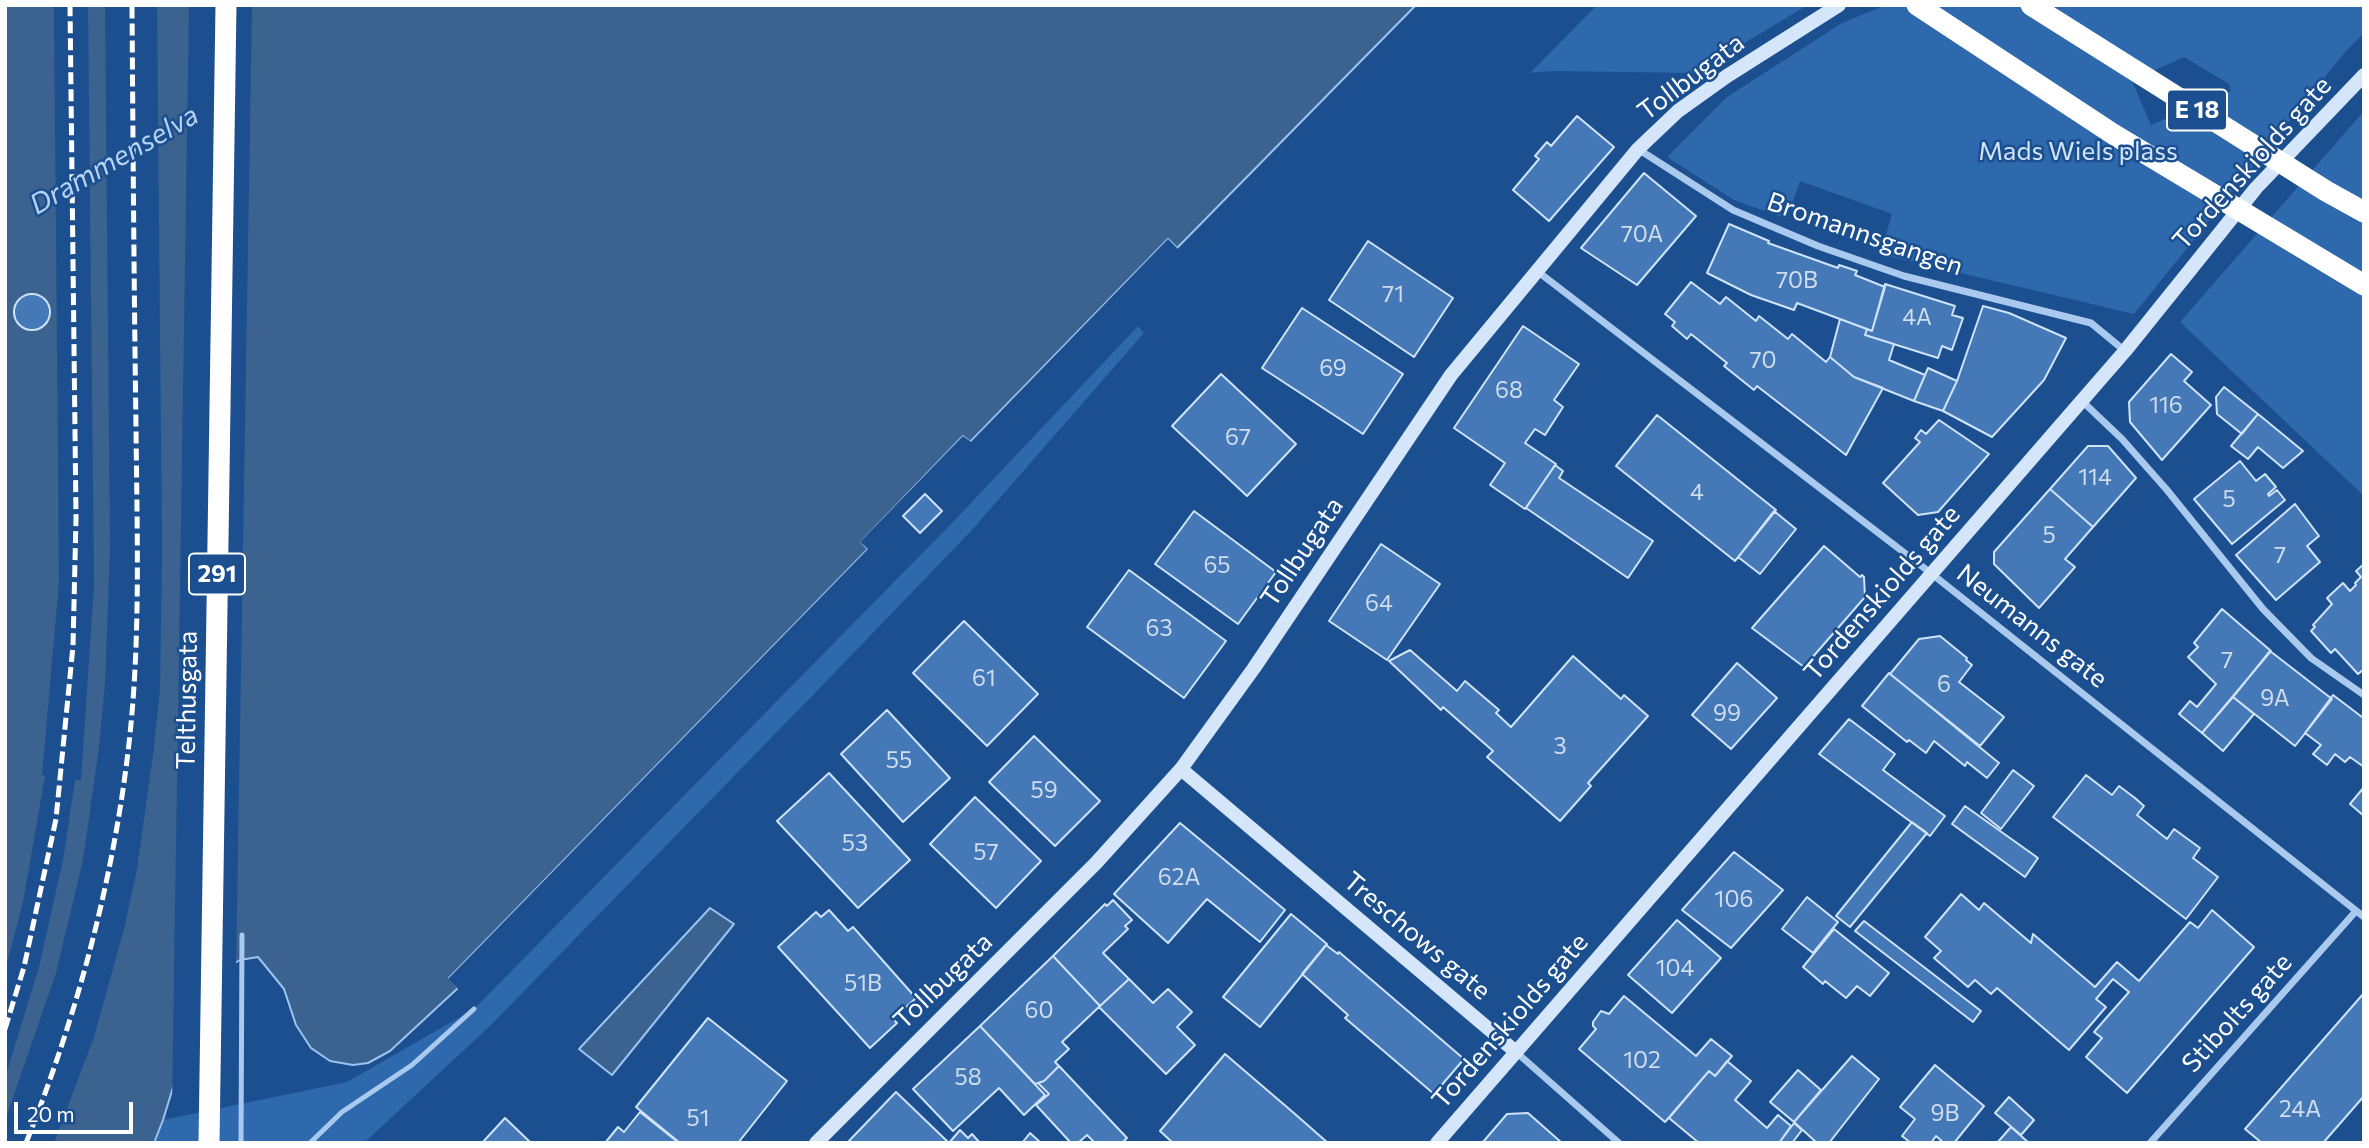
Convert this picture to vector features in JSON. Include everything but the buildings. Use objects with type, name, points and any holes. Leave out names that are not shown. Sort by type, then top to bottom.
[{"type":"highway","name":"Telthusgata","points":[[209,1143],[226,5]]},
{"type":"highway","name":"E 18","points":[[1917,5],[2113,134],[2364,285]]},
{"type":"highway","name":"E 18","points":[[2031,5],[2364,212]]},
{"type":"main road","name":"Tollbugata","points":[[816,1143],[1096,863],[1181,769],[1254,668],[1451,375],[1638,149],[1678,111],[1727,76],[1839,5]]},
{"type":"main road","name":"Tordenskiolds gate","points":[[1437,1143],[2125,351],[2256,188],[2364,75]]},
{"type":"main road","name":"Treschows gate","points":[[1181,769],[1516,1052]]},
{"type":"street","name":"Bromannsgangen","points":[[1638,149],[1733,210],[1818,246],[1904,275],[2091,323],[2125,351]]},
{"type":"street","name":"Neumanns gate","points":[[1536,270],[1932,574],[2364,917]]},
{"type":"street","points":[[2082,401],[2122,439],[2167,490],[2263,609],[2311,658],[2364,695]]},
{"type":"street","name":"Stibolts gate","points":[[2150,1143],[2356,911]]},
{"type":"street","name":"Treschows gate","points":[[1516,1052],[1619,1143]]},
{"type":"lane","points":[[241,1143],[242,935]]},
{"type":"lane","points":[[310,1143],[342,1112],[412,1066],[474,1009]]},
{"type":"green space","points":[[1597,5],[1808,5],[1694,73],[1530,73]]},
{"type":"green space","name":"Mads Wiels plass","points":[[1886,5],[2364,5],[2364,33],[2346,51],[2134,314],[1880,254],[1892,214],[1800,181],[1787,219],[1734,200],[1667,157],[1727,97],[1842,23]]},
{"type":"green space","points":[[2364,111],[2364,496],[2180,322]]},
{"type":"green space","points":[[1138,326],[1144,333],[971,531],[491,1025],[364,1143],[154,1143],[163,1120],[347,1082],[474,1009],[952,523]]},
{"type":"water","name":"Drammenselva","points":[[5,5],[1416,5],[1177,248],[1168,239],[970,442],[963,436],[861,542],[868,549],[449,978],[458,988],[390,1051],[368,1063],[353,1065],[330,1061],[311,1048],[296,1025],[284,989],[258,957],[240,960],[206,980],[154,1143],[5,1143]]},
{"type":"water","points":[[710,908],[734,924],[612,1075],[579,1049]]},
{"type":"pier","points":[[54,5],[88,5],[94,585],[81,780],[75,780],[63,860],[39,967],[5,1078],[5,971],[23,902],[45,776],[42,775],[59,583]]},
{"type":"pier","points":[[105,5],[157,5],[162,551],[160,689],[137,869],[124,929],[94,1037],[54,1143],[5,1143],[5,1121],[56,973],[83,860],[105,684],[110,551]]},
{"type":"pier","points":[[189,5],[252,5],[236,967],[209,982],[172,1104]]},
{"type":"pier","points":[[2184,57],[2229,84],[2231,91],[2151,125],[2132,81]]},
{"type":"pier","points":[[1168,239],[1179,250],[1175,251],[1168,244],[973,445],[969,446],[963,441],[865,542],[871,547],[871,552],[453,979],[461,987],[460,991],[448,979],[868,549],[860,542],[963,436],[971,442]]},
{"type":"railway","points":[[5,1029],[24,967],[56,819],[73,646],[76,518],[70,5]]},
{"type":"railway","points":[[26,1143],[61,1048],[90,951],[121,802],[132,712],[137,630],[132,5]]}]
